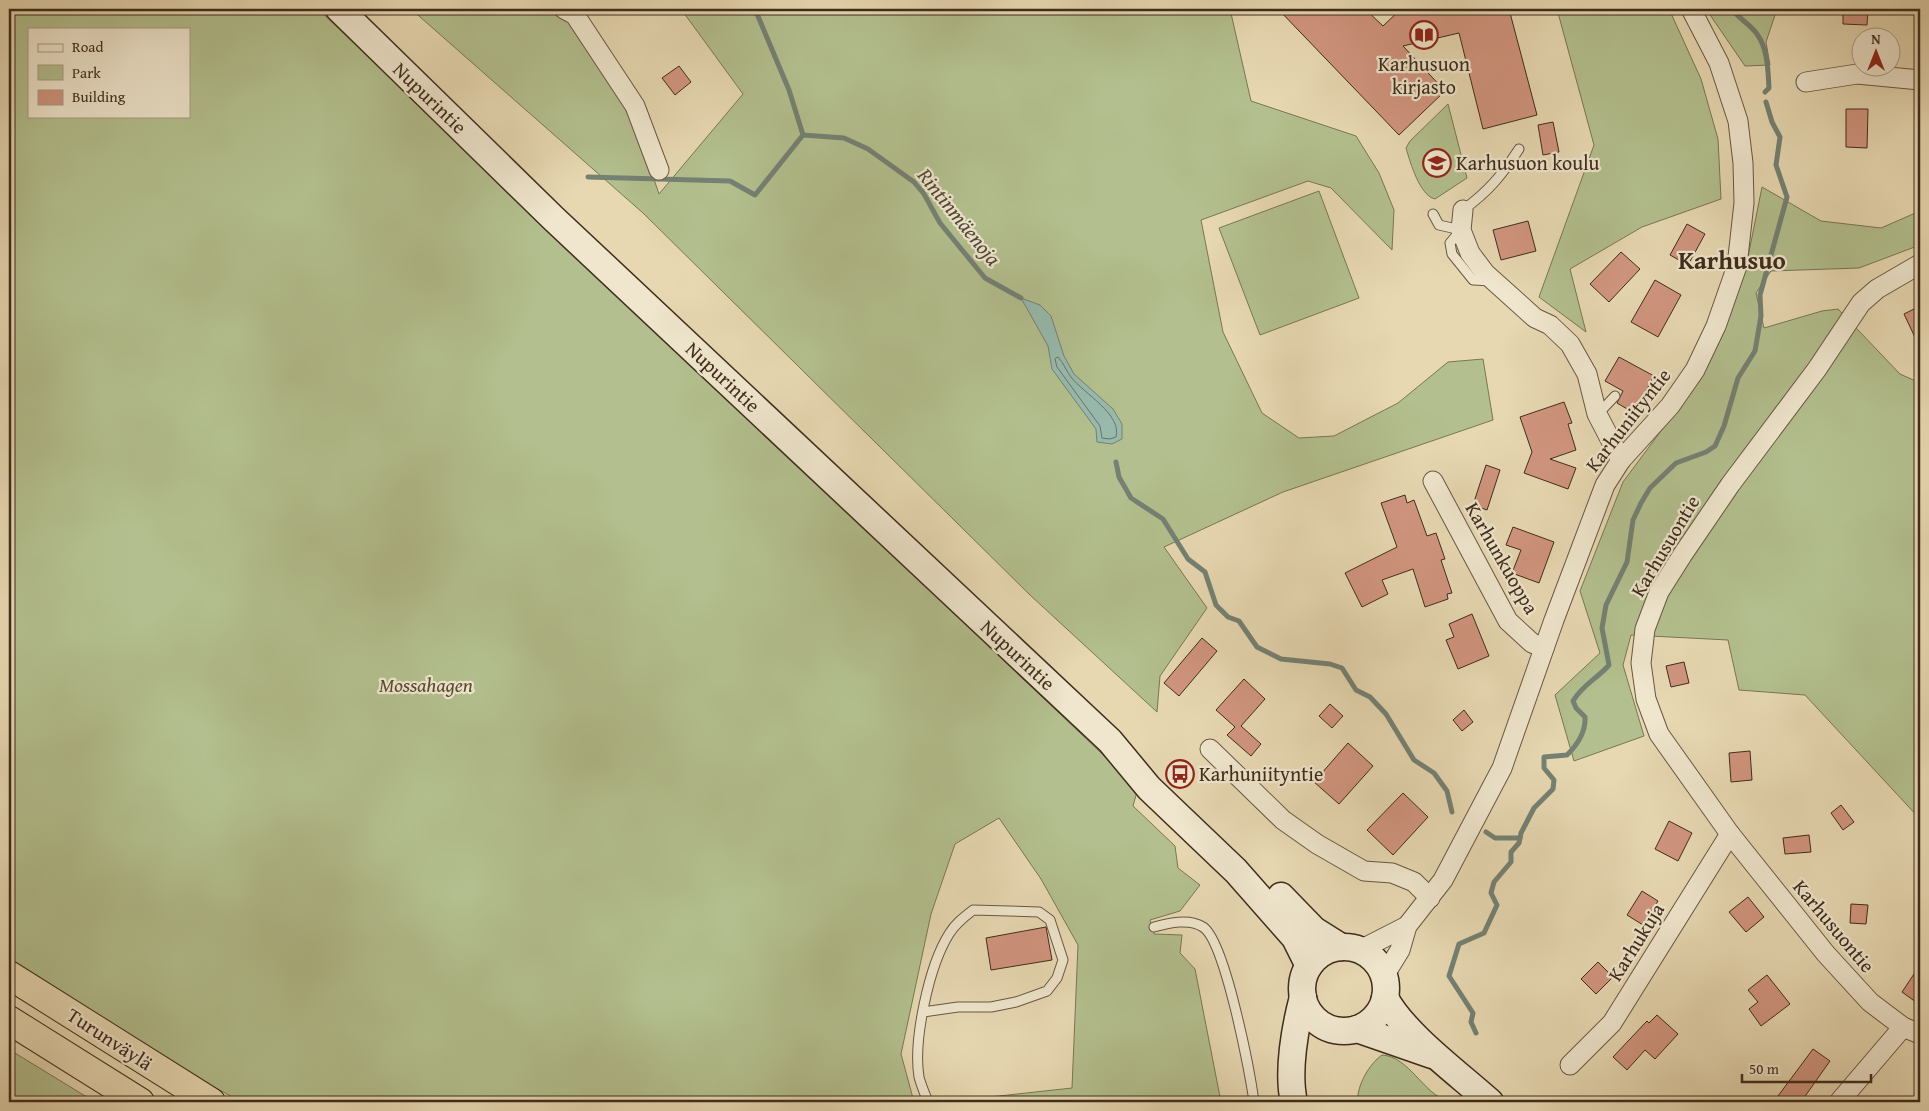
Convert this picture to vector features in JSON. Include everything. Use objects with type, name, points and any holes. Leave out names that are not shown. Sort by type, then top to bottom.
[{"type":"highway","name":"Turunväylä","points":[[9,975],[211,1102]]},
{"type":"highway","name":"Turunväylä","points":[[9,1020],[140,1102]]},
{"type":"main road","name":"Nupurintie","points":[[341,9],[553,218],[1110,742],[1149,788],[1249,886],[1295,938],[1309,966]]},
{"type":"main road","name":"Nupurintie","points":[[1110,742],[1158,776],[1245,859],[1314,930],[1350,949]]},
{"type":"main road","points":[[1291,1102],[1294,1029],[1303,997],[1304,975],[1318,956],[1329,950],[1350,949],[1370,956],[1384,987],[1391,1009],[1438,1057],[1490,1102]]},
{"type":"main road","points":[[1303,997],[1308,1010],[1317,1021],[1330,1028],[1344,1031],[1358,1029],[1370,1022],[1380,1011],[1384,987]]},
{"type":"main road","points":[[1294,1057],[1330,1028]]},
{"type":"main road","points":[[1358,1029],[1438,1057]]},
{"type":"street","points":[[564,9],[575,15],[635,106],[659,170]]},
{"type":"street","name":"Karhuniityntie","points":[[1384,987],[1400,950],[1407,926],[1430,898],[1461,849],[1502,768],[1597,501],[1621,460],[1670,406],[1695,370],[1716,326],[1737,266],[1744,203],[1743,163],[1738,121],[1719,63],[1691,9]]},
{"type":"street","points":[[1806,82],[1857,74],[1920,80]]},
{"type":"street","points":[[1463,210],[1461,230],[1470,253],[1485,273],[1535,318],[1550,325],[1570,344],[1587,374],[1597,414],[1621,460]]},
{"type":"street","name":"Karhusuontie","points":[[1912,1031],[1870,1002],[1826,954],[1730,834],[1659,734],[1646,699],[1641,663],[1645,629],[1659,592],[1682,554],[1730,485],[1817,370],[1861,303],[1877,289],[1920,264]]},
{"type":"street","name":"Karhunkuoppa","points":[[1433,481],[1508,621],[1532,643],[1544,648]]},
{"type":"street","points":[[1210,749],[1283,820],[1317,844],[1364,871],[1392,873],[1414,882],[1430,898]]},
{"type":"street","name":"Karhukuja","points":[[1570,1065],[1612,1022],[1730,834]]},
{"type":"street","name":"Karhuniityntie","points":[[1350,949],[1407,926]]},
{"type":"street","points":[[1840,1102],[1912,1031]]},
{"type":"lane","points":[[1463,210],[1486,193],[1501,176],[1519,149]]},
{"type":"lane","points":[[1433,214],[1439,225],[1461,230]]},
{"type":"lane","points":[[1597,414],[1615,396]]},
{"type":"lane","points":[[923,1012],[958,1007],[991,1007],[1016,1002],[1047,991],[1058,978],[1063,960],[1050,920],[1039,912],[973,910],[959,921],[949,934],[935,968],[923,1012],[918,1045],[920,1077],[928,1102]]},
{"type":"lane","points":[[1154,927],[1192,922],[1203,927],[1214,939],[1230,989],[1250,1071],[1254,1102]]},
{"type":"green space","name":"Mossahagen","points":[[9,9],[318,9],[1138,788],[1133,806],[1175,846],[1178,868],[1200,885],[1180,911],[1150,920],[1154,934],[1182,935],[1180,953],[1195,969],[1221,1102],[944,1102],[1072,1088],[1078,945],[1041,879],[999,818],[955,844],[931,914],[901,1054],[914,1102],[242,1102],[178,1068],[9,958]]},
{"type":"green space","points":[[411,9],[548,9],[571,22],[631,112],[659,194],[743,94],[681,9],[1230,9],[1251,101],[1356,136],[1379,173],[1394,210],[1392,250],[1331,188],[1308,181],[1201,220],[1223,332],[1262,413],[1299,438],[1334,436],[1398,403],[1448,362],[1483,359],[1493,420],[1283,492],[1164,547],[1207,608],[1160,676],[1157,712],[1030,595],[643,213]]},
{"type":"green space","points":[[1557,9],[1669,9],[1701,79],[1718,139],[1721,199],[1642,227],[1570,269],[1586,332],[1539,297],[1594,145]]},
{"type":"green space","points":[[1706,9],[1777,9],[1766,42],[1770,65],[1745,66]]},
{"type":"green space","points":[[1448,104],[1467,178],[1435,199],[1430,197],[1420,185],[1406,148],[1410,141]]},
{"type":"green space","points":[[1762,187],[1821,221],[1881,228],[1920,211],[1920,245],[1859,268],[1771,271],[1756,293],[1764,328],[1822,311],[1838,309],[1900,374],[1920,383],[1920,819],[1805,695],[1739,690],[1728,640],[1631,635],[1623,665],[1644,736],[1574,761],[1555,695],[1600,653],[1580,591],[1623,482],[1704,373],[1747,262]]},
{"type":"green space","points":[[1319,191],[1359,298],[1260,335],[1219,228]]},
{"type":"green space","points":[[10,1050],[95,1102],[9,1102]]},
{"type":"green space","points":[[1382,1055],[1392,1057],[1400,1062],[1431,1091],[1449,1102],[1358,1102],[1359,1090],[1364,1076],[1372,1064]]},
{"type":"water","points":[[1021,298],[1040,305],[1051,316],[1064,356],[1074,374],[1113,409],[1122,424],[1122,439],[1112,444],[1097,442],[1096,429],[1052,369],[1048,346]]},
{"type":"building","points":[[1278,9],[1365,9],[1383,26],[1401,9],[1509,9],[1537,115],[1483,129],[1459,33],[1403,46],[1445,91],[1399,135]]},
{"type":"building","points":[[1843,9],[1868,9],[1867,25],[1843,24]]},
{"type":"building","points":[[679,66],[691,82],[675,95],[662,78]]},
{"type":"building","points":[[1846,109],[1868,109],[1867,148],[1846,147]]},
{"type":"building","points":[[1553,122],[1559,152],[1543,155],[1538,125]]},
{"type":"building","points":[[1528,221],[1536,251],[1501,260],[1493,230]]},
{"type":"building","points":[[1687,224],[1705,234],[1688,265],[1670,255]]},
{"type":"building","points":[[1621,252],[1640,269],[1609,302],[1590,284]]},
{"type":"building","points":[[1655,280],[1681,295],[1658,337],[1631,322]]},
{"type":"building","points":[[1920,306],[1920,348],[1904,314]]},
{"type":"building","points":[[1619,357],[1654,376],[1634,413],[1617,403],[1623,391],[1605,381]]},
{"type":"building","points":[[1564,402],[1572,423],[1568,424],[1576,450],[1550,459],[1576,468],[1568,489],[1524,473],[1532,452],[1520,417]]},
{"type":"building","points":[[1486,465],[1500,470],[1487,510],[1473,505]]},
{"type":"building","points":[[1405,495],[1407,503],[1414,500],[1427,536],[1436,533],[1445,559],[1441,560],[1452,593],[1447,594],[1448,599],[1425,607],[1413,569],[1382,580],[1388,594],[1362,607],[1345,573],[1397,547],[1381,503]]},
{"type":"building","points":[[1513,527],[1554,542],[1539,583],[1512,573],[1521,550],[1506,545]]},
{"type":"building","points":[[1472,614],[1489,656],[1458,669],[1446,640],[1454,637],[1449,624]]},
{"type":"building","points":[[1202,638],[1217,651],[1179,696],[1164,683]]},
{"type":"building","points":[[1684,662],[1689,683],[1671,687],[1666,666]]},
{"type":"building","points":[[1244,679],[1265,699],[1241,726],[1261,744],[1251,756],[1227,735],[1235,727],[1216,710]]},
{"type":"building","points":[[1330,704],[1343,716],[1332,728],[1319,716]]},
{"type":"building","points":[[1464,710],[1473,722],[1462,731],[1453,720]]},
{"type":"building","points":[[1348,743],[1373,766],[1339,804],[1314,782]]},
{"type":"building","points":[[1750,751],[1752,780],[1731,782],[1729,753]]},
{"type":"building","points":[[1403,793],[1428,817],[1393,855],[1367,830]]},
{"type":"building","points":[[1841,805],[1854,822],[1843,830],[1831,813]]},
{"type":"building","points":[[1669,821],[1692,833],[1678,861],[1655,849]]},
{"type":"building","points":[[1809,835],[1811,852],[1785,854],[1783,838]]},
{"type":"building","points":[[1642,891],[1658,901],[1643,925],[1627,915]]},
{"type":"building","points":[[1748,897],[1764,917],[1746,932],[1729,912]]},
{"type":"building","points":[[1851,904],[1868,905],[1866,924],[1850,923]]},
{"type":"building","points":[[1046,927],[1052,960],[991,970],[986,938]]},
{"type":"building","points":[[1598,962],[1613,977],[1596,994],[1581,979]]},
{"type":"building","points":[[1920,965],[1920,1005],[1902,992]]},
{"type":"building","points":[[1767,975],[1790,1004],[1761,1026],[1749,1009],[1758,1002],[1748,990]]},
{"type":"building","points":[[1657,1015],[1678,1034],[1655,1059],[1645,1050],[1627,1070],[1613,1057],[1647,1021],[1649,1023]]},
{"type":"building","points":[[1813,1049],[1830,1061],[1801,1102],[1785,1102],[1778,1096]]},
{"type":"waterway","name":"Rintinmäenoja","points":[[755,9],[789,90],[803,135]]},
{"type":"waterway","points":[[1732,9],[1754,30],[1761,40],[1767,60],[1769,88],[1765,92]]},
{"type":"waterway","points":[[1476,1033],[1471,1022],[1473,1013],[1449,976],[1459,944],[1484,933],[1497,905],[1491,893],[1494,882],[1511,862],[1511,852],[1519,843],[1521,833],[1534,808],[1553,789],[1554,780],[1544,768],[1544,757],[1567,755],[1577,743],[1582,733],[1585,717],[1576,708],[1573,701],[1581,690],[1609,665],[1602,628],[1606,605],[1627,562],[1633,520],[1641,503],[1650,488],[1676,463],[1706,452],[1715,446],[1724,426],[1738,378],[1755,351],[1761,316],[1760,295],[1787,197],[1776,165],[1780,137],[1772,122],[1766,102]]},
{"type":"waterway","name":"Rintinmäenoja","points":[[803,135],[844,138],[868,149],[914,182],[924,194],[940,223],[985,278],[1021,298]]},
{"type":"waterway","points":[[588,177],[730,181],[755,195],[803,135]]},
{"type":"waterway","name":"Rintinmäenoja","points":[[1116,462],[1119,477],[1131,498],[1163,519],[1188,559],[1205,572],[1216,605],[1228,617],[1239,621],[1257,647],[1281,659],[1330,664],[1342,668],[1356,690],[1370,697],[1386,714],[1414,760],[1434,773],[1447,791],[1452,812]]},
{"type":"waterway","name":"Rintinmäenoja","points":[[1486,832],[1495,838],[1520,838]]},
{"type":"waterway","points":[[1435,1102],[1436,1098]]},
{"type":"place","name":"Karhusuon kirjasto","points":[[1424,35]]},
{"type":"place","name":"Karhusuon koulu","points":[[1437,163]]},
{"type":"place","name":"Karhuniityntie","points":[[1180,774]]},
{"type":"district","name":"Karhusuo","points":[[1732,260]]}]
